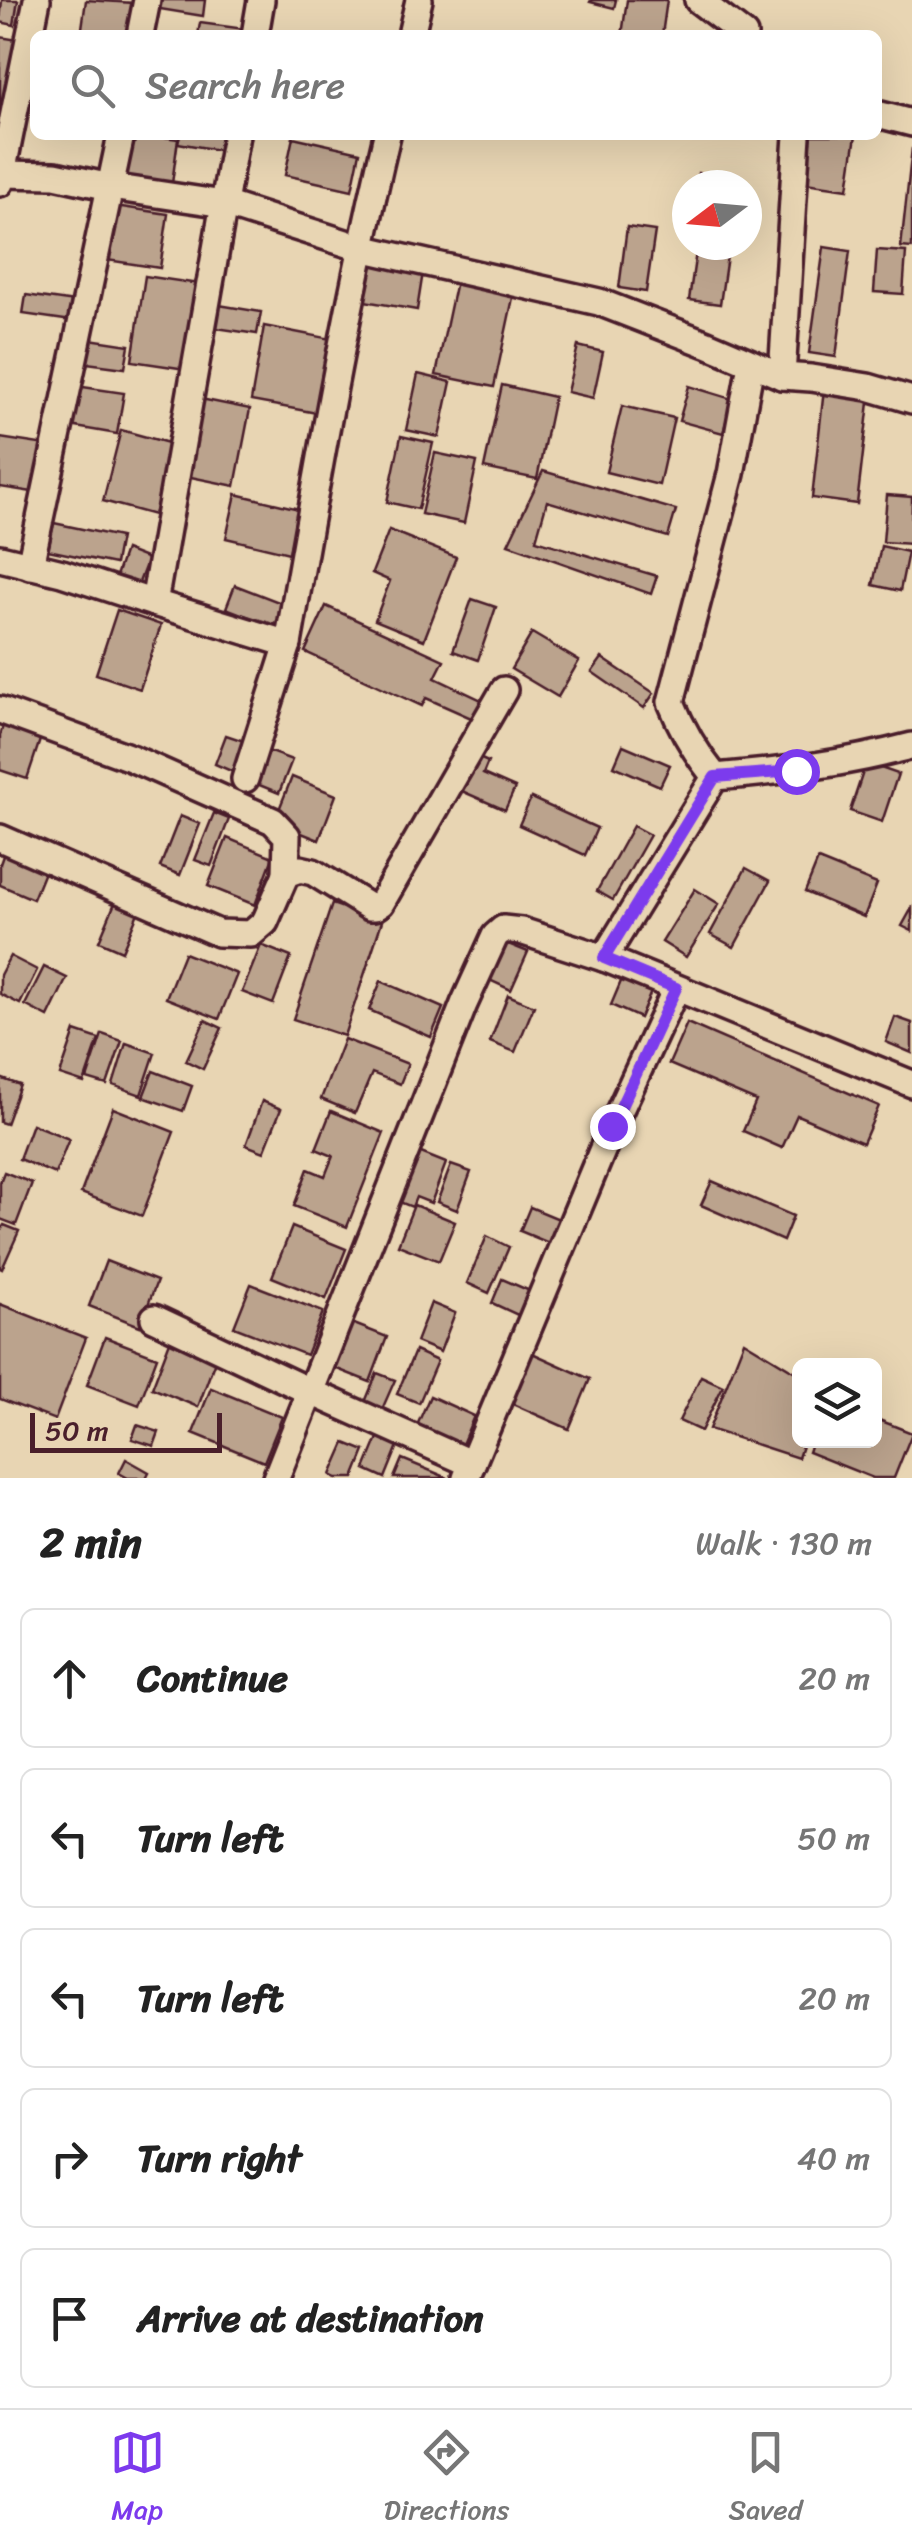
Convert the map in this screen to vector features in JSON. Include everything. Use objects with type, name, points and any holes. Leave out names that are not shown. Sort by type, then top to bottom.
[{"type":"street","points":[[36,0],[0,177],[55,175],[224,204],[360,248],[599,302],[782,376],[868,386],[912,400]]},
{"type":"street","points":[[141,30],[147,0]]},
{"type":"street","points":[[256,30],[262,0]]},
{"type":"street","points":[[412,30],[420,0]]},
{"type":"street","points":[[698,0],[737,30]]},
{"type":"street","points":[[882,115],[912,122]]},
{"type":"street","points":[[30,566],[119,140]]},
{"type":"street","points":[[154,604],[235,140]]},
{"type":"street","points":[[244,779],[288,644],[338,359],[386,140]]},
{"type":"street","points":[[782,376],[797,140]]},
{"type":"street","points":[[715,777],[680,726],[671,702],[731,474],[751,364]]},
{"type":"street","points":[[0,558],[62,573],[288,644]]},
{"type":"street","points":[[286,874],[300,869],[313,872],[368,907],[381,903],[504,690]]},
{"type":"street","points":[[0,710],[131,758],[273,820],[287,836],[286,874],[265,922],[251,934],[218,933],[0,838]]},
{"type":"street","points":[[715,777],[796,771],[912,746]]},
{"type":"street","points":[[604,958],[715,777]]},
{"type":"street","points":[[276,1478],[464,1004],[495,936],[504,929],[604,958],[912,1084]]},
{"type":"street","points":[[154,1318],[469,1471],[612,1126],[676,988]]},
{"type":"building","points":[[2,0],[18,0],[14,25],[0,22]]},
{"type":"building","points":[[86,0],[134,3],[130,30],[82,30]]},
{"type":"building","points":[[155,0],[205,0],[203,16],[154,8]]},
{"type":"building","points":[[591,0],[616,0],[614,8]]},
{"type":"building","points":[[627,0],[667,0],[663,30],[623,30]]},
{"type":"building","points":[[200,23],[245,29],[245,30],[199,30]]},
{"type":"building","points":[[0,37],[18,40],[7,110],[0,109]]},
{"type":"building","points":[[124,140],[178,140],[171,191],[117,183]]},
{"type":"building","points":[[179,140],[232,140],[230,152],[178,143]]},
{"type":"building","points":[[292,140],[360,152],[352,190],[285,175]]},
{"type":"building","points":[[811,140],[855,140],[848,189],[805,183]]},
{"type":"building","points":[[912,148],[912,248],[901,247]]},
{"type":"building","points":[[115,206],[168,214],[160,268],[107,260]]},
{"type":"building","points":[[627,227],[655,231],[646,292],[619,288]]},
{"type":"building","points":[[824,247],[850,251],[836,357],[809,353]]},
{"type":"building","points":[[877,250],[906,252],[903,294],[874,292]]},
{"type":"building","points":[[366,256],[424,266],[417,310],[359,300]]},
{"type":"building","points":[[695,260],[726,260],[720,304],[689,300]]},
{"type":"building","points":[[145,276],[199,284],[186,369],[132,361]]},
{"type":"building","points":[[456,281],[514,293],[494,387],[436,375]]},
{"type":"building","points":[[26,295],[75,302],[72,321],[23,314]]},
{"type":"building","points":[[219,305],[261,312],[257,334],[216,328]]},
{"type":"building","points":[[264,326],[331,339],[317,413],[251,401]]},
{"type":"building","points":[[83,338],[129,345],[125,368],[79,362]]},
{"type":"building","points":[[578,346],[603,352],[593,398],[567,392]]},
{"type":"building","points":[[418,374],[451,382],[439,437],[406,430]]},
{"type":"building","points":[[502,385],[554,397],[537,479],[484,468]]},
{"type":"building","points":[[76,386],[124,393],[117,434],[70,426]]},
{"type":"building","points":[[689,386],[732,399],[723,433],[679,421]]},
{"type":"building","points":[[824,389],[870,394],[857,504],[812,498]]},
{"type":"building","points":[[196,398],[250,409],[235,486],[181,475]]},
{"type":"building","points":[[622,406],[674,418],[659,485],[606,472]]},
{"type":"building","points":[[121,430],[172,444],[154,515],[103,501]]},
{"type":"building","points":[[401,436],[433,443],[418,509],[387,502]]},
{"type":"building","points":[[0,438],[46,445],[39,493],[0,487]]},
{"type":"building","points":[[435,453],[477,462],[464,523],[421,514]]},
{"type":"building","points":[[543,471],[676,510],[668,537],[547,501],[536,540],[657,576],[651,594],[508,544]]},
{"type":"building","points":[[236,494],[299,509],[289,553],[226,538]]},
{"type":"building","points":[[887,495],[912,497],[911,544],[883,542]]},
{"type":"building","points":[[54,523],[120,537],[115,564],[48,550]]},
{"type":"building","points":[[389,530],[456,557],[424,640],[375,620],[390,581],[372,573]]},
{"type":"building","points":[[881,546],[908,552],[900,591],[873,585]]},
{"type":"building","points":[[125,550],[148,559],[138,585],[116,576]]},
{"type":"building","points":[[235,585],[284,604],[275,627],[226,608]]},
{"type":"building","points":[[472,599],[496,607],[478,660],[453,651]]},
{"type":"building","points":[[326,606],[444,660],[435,678],[486,702],[478,721],[426,698],[422,706],[305,652]]},
{"type":"building","points":[[117,610],[161,625],[140,689],[96,674]]},
{"type":"building","points":[[532,633],[579,661],[558,697],[511,669]]},
{"type":"building","points":[[602,658],[654,693],[644,708],[592,672]]},
{"type":"building","points":[[4,722],[42,734],[27,779],[0,770]]},
{"type":"building","points":[[226,735],[250,743],[238,774],[215,764]]},
{"type":"building","points":[[623,745],[670,765],[660,786],[614,766]]},
{"type":"building","points":[[265,750],[292,760],[279,793],[252,782]]},
{"type":"building","points":[[470,754],[488,762],[483,774],[515,788],[505,810],[455,788]]},
{"type":"building","points":[[866,763],[898,774],[882,822],[850,811]]},
{"type":"building","points":[[292,777],[336,795],[319,840],[274,822]]},
{"type":"building","points":[[531,798],[597,828],[585,855],[519,825]]},
{"type":"building","points":[[214,813],[229,819],[211,866],[195,860]]},
{"type":"building","points":[[180,816],[200,824],[180,875],[160,867]]},
{"type":"building","points":[[633,826],[650,835],[613,900],[597,891]]},
{"type":"building","points":[[227,838],[273,857],[255,905],[208,886]]},
{"type":"building","points":[[5,850],[46,867],[33,899],[0,885]]},
{"type":"building","points":[[818,860],[877,884],[864,917],[805,892]]},
{"type":"building","points":[[746,868],[770,881],[734,947],[710,934]]},
{"type":"building","points":[[695,889],[719,904],[686,957],[662,942]]},
{"type":"building","points":[[117,898],[140,908],[122,951],[99,941]]},
{"type":"building","points":[[332,904],[382,921],[344,1036],[293,1019]]},
{"type":"building","points":[[912,908],[912,931],[902,926]]},
{"type":"building","points":[[501,941],[528,952],[511,990],[485,978]]},
{"type":"building","points":[[261,945],[291,957],[273,1004],[242,992]]},
{"type":"building","points":[[184,953],[237,974],[219,1019],[166,998]]},
{"type":"building","points":[[10,956],[37,970],[20,1004],[0,994],[0,975]]},
{"type":"building","points":[[44,967],[67,978],[48,1017],[25,1005]]},
{"type":"building","points":[[622,979],[651,992],[640,1018],[611,1005]]},
{"type":"building","points":[[381,981],[443,1008],[431,1037],[369,1010]]},
{"type":"building","points":[[508,995],[534,1006],[515,1052],[490,1042]]},
{"type":"building","points":[[895,1017],[912,1023],[912,1053],[886,1042]]},
{"type":"building","points":[[205,1020],[222,1028],[203,1069],[186,1061]]},
{"type":"building","points":[[687,1023],[879,1106],[863,1143],[797,1115],[782,1148],[743,1131],[756,1101],[669,1064]]},
{"type":"building","points":[[75,1031],[99,1039],[84,1083],[60,1075]]},
{"type":"building","points":[[102,1034],[122,1041],[107,1085],[87,1079]]},
{"type":"building","points":[[344,1039],[408,1064],[400,1084],[372,1073],[355,1113],[321,1099]]},
{"type":"building","points":[[126,1043],[155,1053],[141,1095],[113,1085]]},
{"type":"building","points":[[153,1071],[192,1086],[183,1111],[143,1097]]},
{"type":"building","points":[[0,1078],[20,1085],[6,1124],[0,1122]]},
{"type":"building","points":[[262,1101],[281,1109],[264,1152],[246,1145]]},
{"type":"building","points":[[113,1108],[174,1132],[142,1216],[81,1193]]},
{"type":"building","points":[[331,1111],[384,1133],[347,1227],[294,1206],[308,1169],[325,1176],[333,1156],[316,1149]]},
{"type":"building","points":[[32,1124],[69,1139],[55,1174],[19,1159]]},
{"type":"building","points":[[411,1149],[446,1163],[431,1203],[416,1197],[412,1207],[392,1199]]},
{"type":"building","points":[[451,1165],[471,1172],[457,1210],[437,1202]]},
{"type":"building","points":[[4,1172],[32,1183],[16,1225],[0,1219],[0,1182]]},
{"type":"building","points":[[712,1181],[793,1216],[783,1241],[701,1205]]},
{"type":"building","points":[[414,1205],[455,1222],[439,1261],[398,1245]]},
{"type":"building","points":[[530,1207],[559,1219],[549,1243],[520,1231]]},
{"type":"building","points":[[4,1225],[19,1231],[2,1269],[0,1233]]},
{"type":"building","points":[[292,1227],[346,1249],[326,1299],[272,1277]]},
{"type":"building","points":[[487,1236],[509,1247],[489,1293],[467,1283]]},
{"type":"building","points":[[106,1261],[157,1281],[140,1326],[89,1306]]},
{"type":"building","points":[[502,1279],[530,1291],[520,1316],[492,1303]]},
{"type":"building","points":[[251,1284],[323,1312],[306,1355],[234,1327]]},
{"type":"building","points":[[431,1303],[455,1313],[440,1352],[416,1342]]},
{"type":"building","points":[[0,1304],[86,1338],[55,1420],[0,1399]]},
{"type":"building","points":[[344,1320],[387,1337],[370,1382],[327,1365]]},
{"type":"building","points":[[105,1337],[157,1357],[139,1405],[87,1385]]},
{"type":"building","points":[[170,1341],[216,1358],[198,1407],[152,1388]]},
{"type":"building","points":[[744,1341],[792,1370],[792,1448],[801,1448],[798,1458],[709,1429]]},
{"type":"building","points":[[415,1351],[437,1361],[419,1403],[397,1394]]},
{"type":"building","points":[[530,1352],[590,1379],[569,1429],[508,1402]]},
{"type":"building","points":[[377,1373],[395,1380],[380,1414],[363,1407]]},
{"type":"building","points":[[701,1376],[723,1386],[701,1431],[679,1421]]},
{"type":"building","points":[[211,1388],[282,1417],[264,1462],[193,1433]]},
{"type":"building","points":[[430,1396],[474,1416],[460,1449],[415,1430]]},
{"type":"building","points":[[882,1421],[912,1433],[894,1478],[873,1478],[808,1452],[809,1448],[882,1448]]},
{"type":"building","points":[[137,1425],[159,1432],[154,1446],[132,1439]]},
{"type":"building","points":[[382,1428],[402,1436],[385,1478],[365,1469]]},
{"type":"building","points":[[345,1443],[365,1451],[354,1478],[331,1475]]},
{"type":"building","points":[[126,1459],[149,1472],[146,1478],[128,1478],[119,1473]]},
{"type":"building","points":[[402,1459],[448,1478],[394,1478]]},
{"type":"route","points":[[612,1126],[676,988],[604,958],[715,777],[796,771]]}]
